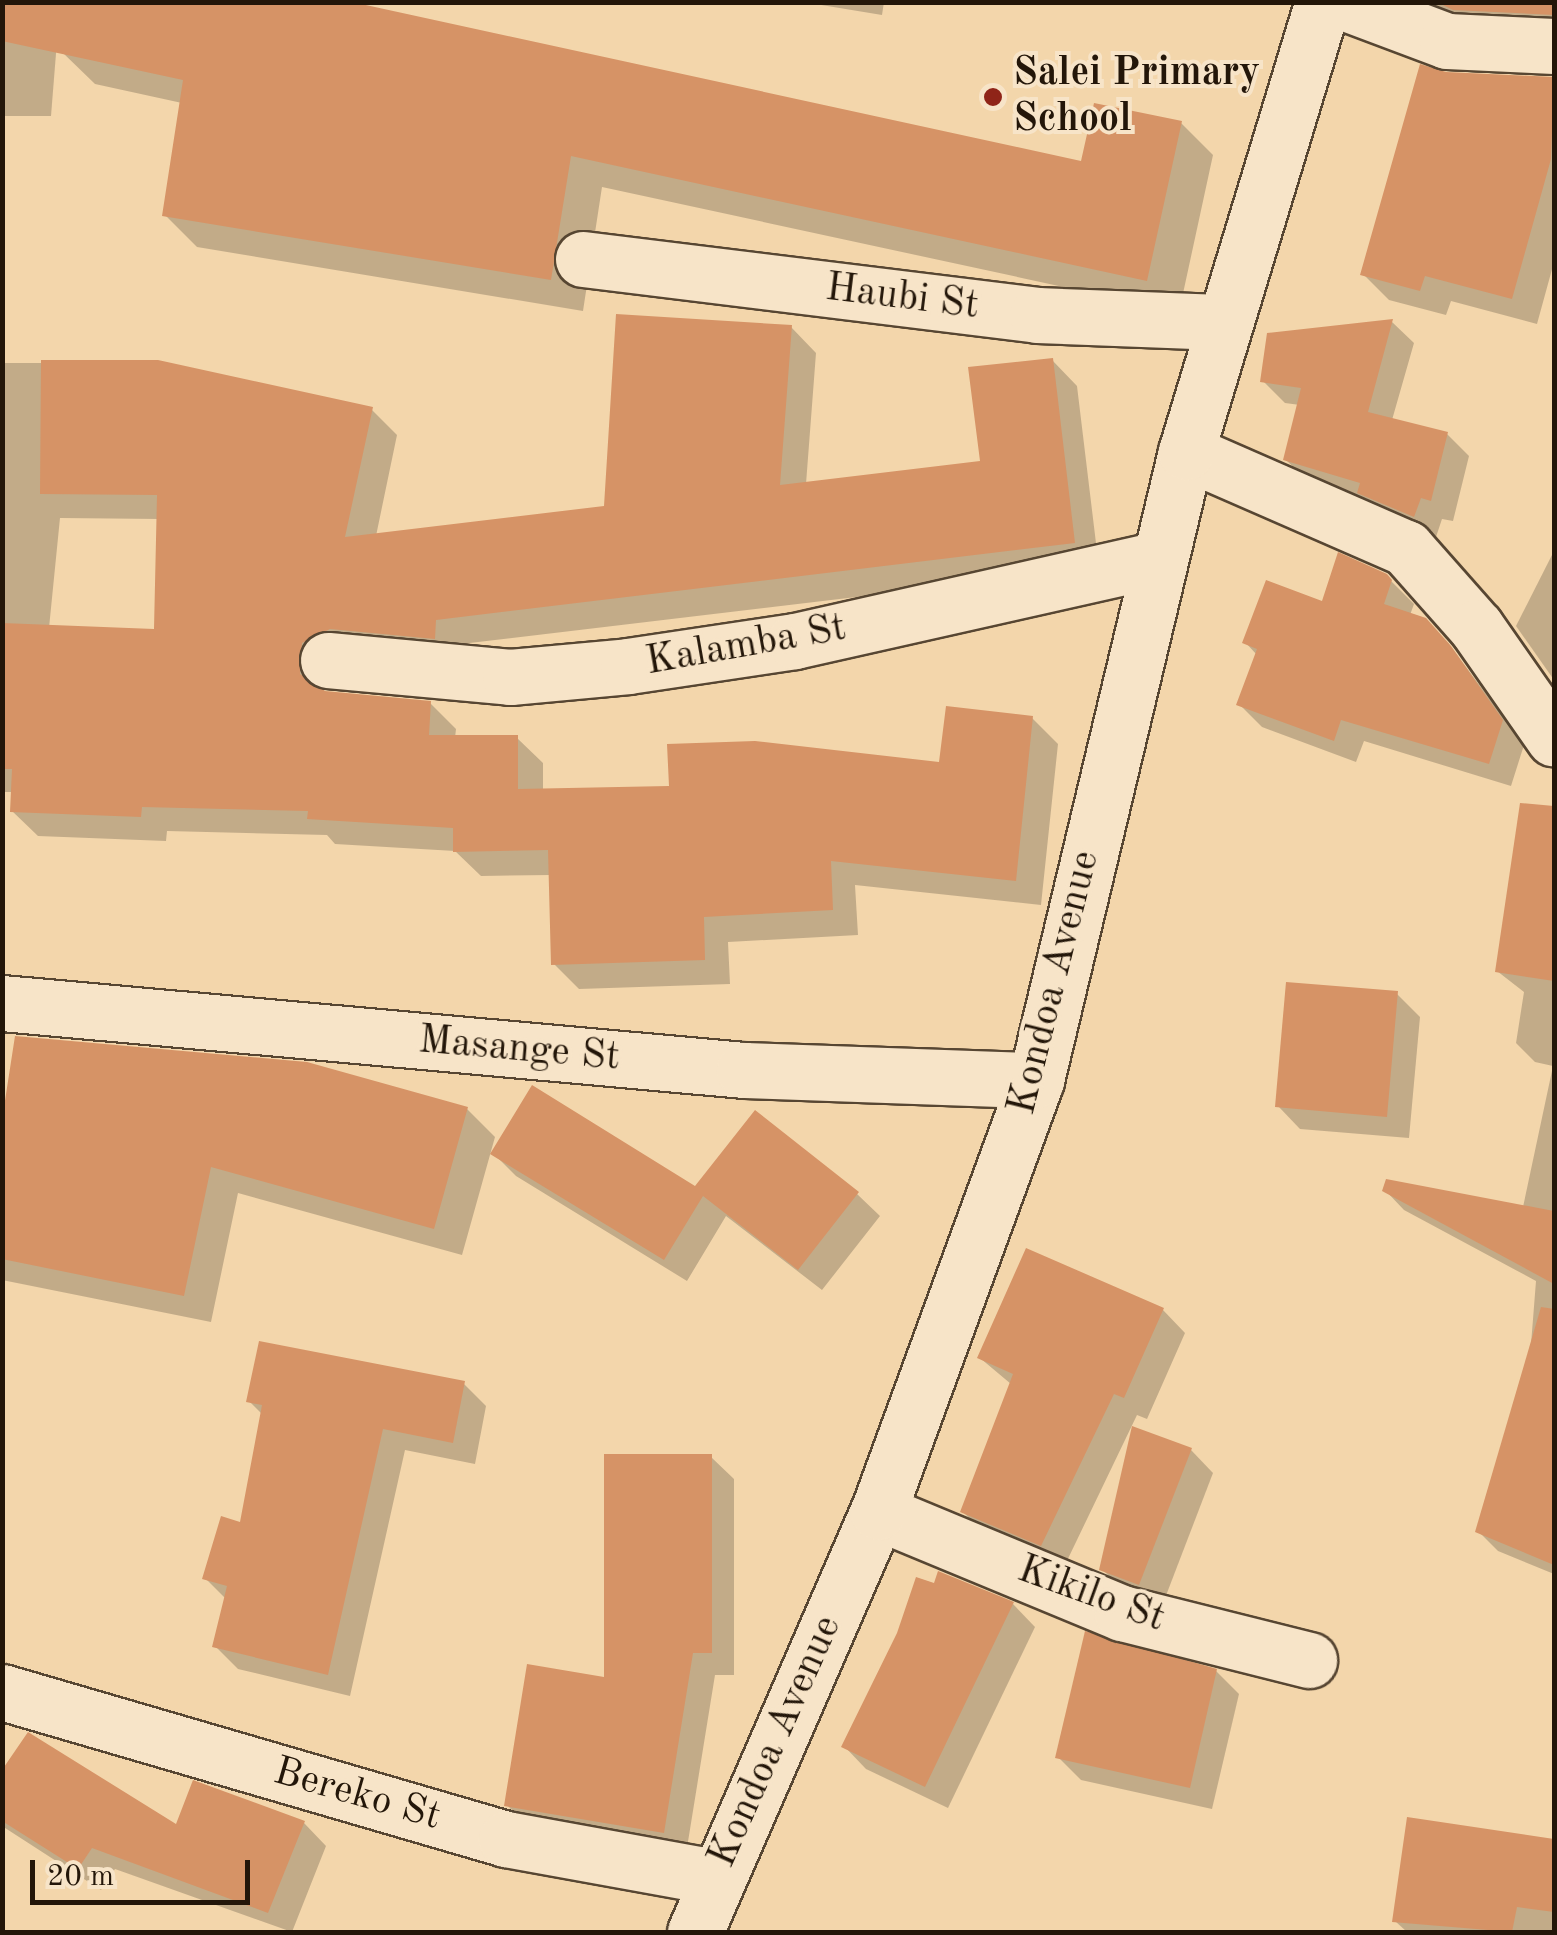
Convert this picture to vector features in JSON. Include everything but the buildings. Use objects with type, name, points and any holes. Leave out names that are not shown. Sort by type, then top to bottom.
[{"type":"street","name":"Kondoa Avenue","points":[[695,1932],[716,1876],[878,1512],[1036,1080],[1186,452],[1221,322],[1323,2]]},
{"type":"street","points":[[1343,2],[1447,41],[1554,46]]},
{"type":"street","name":"Haubi St","points":[[583,259],[1037,315],[1221,322]]},
{"type":"street","points":[[1186,452],[1406,548],[1476,627],[1554,738]]},
{"type":"street","name":"Kalamba St","points":[[328,660],[510,677],[628,666],[796,640],[1158,559]]},
{"type":"street","name":"Masange St","points":[[2,1003],[744,1070],[1036,1080]]},
{"type":"street","name":"Kikilo St","points":[[878,1512],[1122,1613],[1309,1660]]},
{"type":"street","name":"Bereko St","points":[[2,1692],[506,1839],[716,1876]]},
{"type":"place","name":"Salei Primary School","points":[[993,97]]}]
